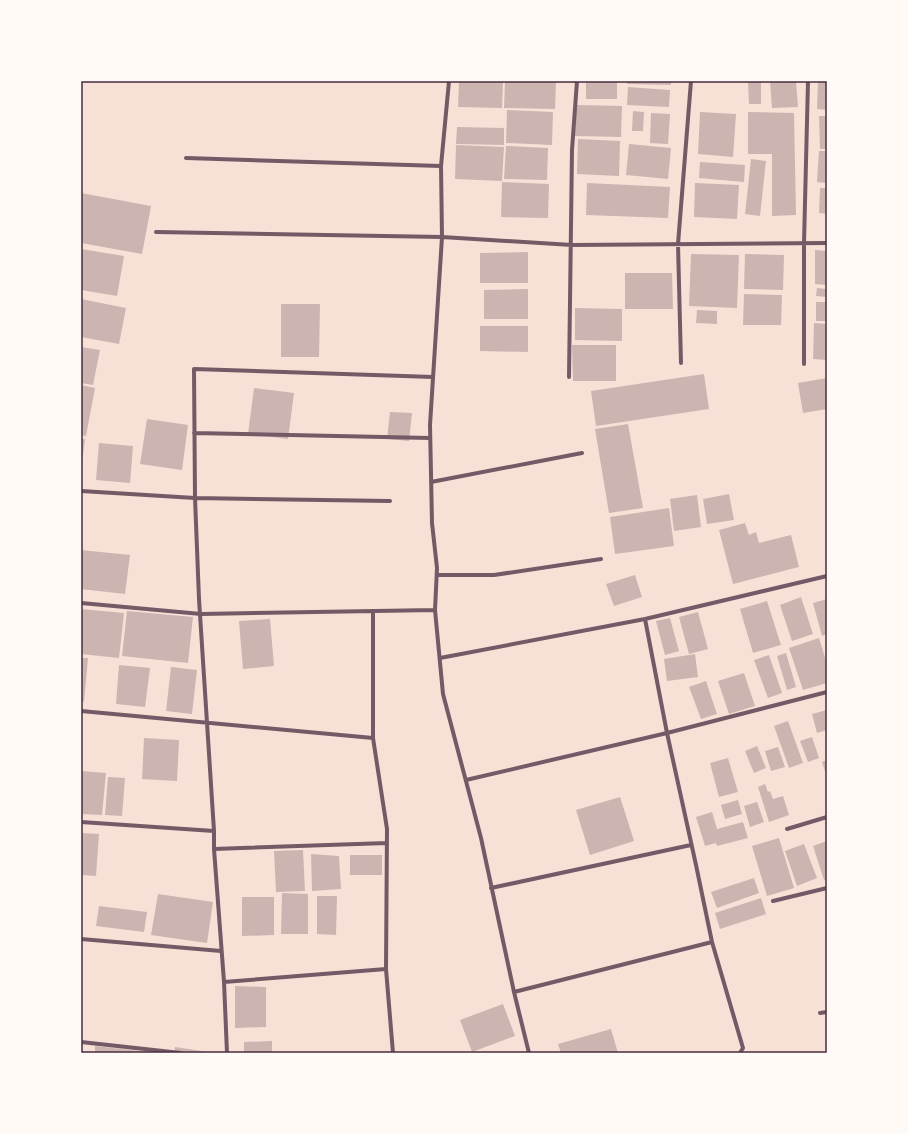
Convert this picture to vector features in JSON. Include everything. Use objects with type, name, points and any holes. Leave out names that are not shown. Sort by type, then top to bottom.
[{"type":"street","points":[[449,81],[441,166],[442,237],[430,438],[432,523],[437,568],[435,610],[443,694],[481,838],[514,992],[529,1053]]},
{"type":"street","points":[[569,377],[572,245],[572,150],[577,81]]},
{"type":"street","points":[[681,363],[678,244],[691,81]]},
{"type":"street","points":[[804,364],[804,243],[808,81]]},
{"type":"street","points":[[186,158],[441,166]]},
{"type":"street","points":[[156,232],[442,237],[572,245],[827,243]]},
{"type":"street","points":[[227,1053],[224,982],[206,722],[195,498],[194,369],[433,377]]},
{"type":"street","points":[[194,433],[430,438]]},
{"type":"street","points":[[431,482],[582,453]]},
{"type":"street","points":[[81,491],[195,498],[390,501]]},
{"type":"street","points":[[437,575],[494,575],[601,559]]},
{"type":"street","points":[[440,658],[645,619],[827,576]]},
{"type":"street","points":[[81,603],[201,614],[435,610]]},
{"type":"street","points":[[373,611],[373,738],[387,829],[386,969],[393,1053]]},
{"type":"street","points":[[645,619],[667,733],[712,942],[743,1048],[740,1053]]},
{"type":"street","points":[[466,780],[667,733],[827,692]]},
{"type":"street","points":[[81,711],[373,738]]},
{"type":"street","points":[[788,829],[827,817]]},
{"type":"street","points":[[81,822],[214,831]]},
{"type":"street","points":[[214,849],[387,843]]},
{"type":"street","points":[[491,888],[691,845]]},
{"type":"street","points":[[773,901],[827,888]]},
{"type":"street","points":[[81,939],[221,950]]},
{"type":"street","points":[[514,992],[712,942]]},
{"type":"street","points":[[224,982],[386,969]]},
{"type":"street","points":[[820,1013],[827,1012]]},
{"type":"street","points":[[81,1042],[181,1053]]},
{"type":"building","points":[[459,81],[503,81],[502,108],[458,107]]},
{"type":"building","points":[[505,81],[556,81],[555,109],[504,108]]},
{"type":"building","points":[[586,81],[617,81],[617,99],[586,99]]},
{"type":"building","points":[[627,81],[671,81],[671,85],[627,84]]},
{"type":"building","points":[[748,81],[761,81],[761,104],[749,104]]},
{"type":"building","points":[[770,81],[796,81],[798,107],[772,108]]},
{"type":"building","points":[[818,81],[827,81],[827,110],[817,109]]},
{"type":"building","points":[[628,87],[670,90],[669,107],[627,105]]},
{"type":"building","points":[[576,105],[622,106],[621,137],[575,136]]},
{"type":"building","points":[[507,110],[553,112],[552,145],[506,143]]},
{"type":"building","points":[[633,111],[644,112],[643,131],[632,131]]},
{"type":"building","points":[[700,112],[736,114],[733,157],[698,154]]},
{"type":"building","points":[[748,112],[794,113],[796,215],[772,216],[772,154],[748,154]]},
{"type":"building","points":[[651,113],[670,114],[668,144],[650,143]]},
{"type":"building","points":[[819,116],[827,116],[827,149],[820,149]]},
{"type":"building","points":[[457,127],[504,128],[504,145],[456,144]]},
{"type":"building","points":[[578,139],[620,141],[619,176],[577,174]]},
{"type":"building","points":[[629,144],[671,148],[668,179],[626,175]]},
{"type":"building","points":[[456,145],[504,147],[502,181],[455,179]]},
{"type":"building","points":[[506,146],[548,148],[547,180],[504,179]]},
{"type":"building","points":[[819,151],[827,151],[827,183],[817,182]]},
{"type":"building","points":[[751,159],[766,161],[760,216],[745,214]]},
{"type":"building","points":[[700,162],[745,165],[744,182],[699,178]]},
{"type":"building","points":[[502,182],[549,184],[548,218],[501,217]]},
{"type":"building","points":[[587,183],[670,187],[668,218],[586,215]]},
{"type":"building","points":[[695,183],[739,185],[737,219],[694,217]]},
{"type":"building","points":[[820,188],[827,188],[827,214],[819,213]]},
{"type":"building","points":[[81,193],[151,206],[142,254],[81,243]]},
{"type":"building","points":[[81,249],[124,256],[117,296],[81,290]]},
{"type":"building","points":[[815,250],[827,251],[827,285],[815,284]]},
{"type":"building","points":[[528,252],[528,283],[480,283],[480,253]]},
{"type":"building","points":[[691,254],[739,255],[737,308],[689,306]]},
{"type":"building","points":[[745,254],[784,255],[783,290],[744,289]]},
{"type":"building","points":[[625,273],[672,273],[673,309],[625,309]]},
{"type":"building","points":[[817,288],[827,289],[827,297],[816,296]]},
{"type":"building","points":[[528,289],[528,319],[484,319],[484,290]]},
{"type":"building","points":[[744,294],[782,295],[781,325],[743,325]]},
{"type":"building","points":[[81,299],[126,308],[119,344],[81,337]]},
{"type":"building","points":[[816,302],[827,302],[827,321],[816,321]]},
{"type":"building","points":[[281,304],[320,304],[319,357],[281,357]]},
{"type":"building","points":[[575,308],[622,309],[622,341],[575,340]]},
{"type":"building","points":[[697,310],[717,311],[717,324],[696,323]]},
{"type":"building","points":[[814,323],[827,324],[827,360],[813,359]]},
{"type":"building","points":[[480,326],[528,326],[528,352],[480,351]]},
{"type":"building","points":[[572,345],[616,345],[616,381],[573,381]]},
{"type":"building","points":[[81,347],[100,350],[93,385],[81,383]]},
{"type":"building","points":[[704,374],[709,409],[596,426],[591,391]]},
{"type":"building","points":[[827,378],[827,409],[803,413],[798,383]]},
{"type":"building","points":[[81,385],[95,388],[86,436],[81,435]]},
{"type":"building","points":[[254,388],[294,393],[288,439],[248,434]]},
{"type":"building","points":[[390,412],[412,413],[409,441],[387,439]]},
{"type":"building","points":[[147,419],[188,425],[182,470],[140,464]]},
{"type":"building","points":[[628,424],[643,508],[609,513],[595,429]]},
{"type":"building","points":[[81,439],[85,439],[82,462],[81,462]]},
{"type":"building","points":[[99,443],[133,446],[130,483],[96,480]]},
{"type":"building","points":[[729,494],[734,520],[707,524],[703,499]]},
{"type":"building","points":[[697,495],[701,527],[674,531],[670,499]]},
{"type":"building","points":[[669,508],[674,546],[615,554],[610,517]]},
{"type":"building","points":[[745,523],[749,535],[756,532],[759,543],[791,535],[799,567],[733,584],[719,530]]},
{"type":"building","points":[[81,550],[130,555],[125,594],[81,589]]},
{"type":"building","points":[[635,575],[642,597],[614,606],[606,584]]},
{"type":"building","points":[[801,597],[813,634],[792,641],[780,605]]},
{"type":"building","points":[[827,599],[827,634],[822,636],[813,603]]},
{"type":"building","points":[[767,601],[781,645],[753,653],[740,609]]},
{"type":"building","points":[[81,609],[124,613],[119,658],[81,654]]},
{"type":"building","points":[[127,611],[193,617],[188,663],[122,656]]},
{"type":"building","points":[[698,612],[708,649],[689,654],[679,617]]},
{"type":"building","points":[[670,618],[679,651],[665,655],[656,621]]},
{"type":"building","points":[[270,619],[274,666],[243,669],[239,621]]},
{"type":"building","points":[[819,638],[827,664],[827,683],[803,690],[789,648]]},
{"type":"building","points":[[786,653],[796,687],[787,690],[777,656]]},
{"type":"building","points":[[695,654],[698,677],[667,681],[664,659]]},
{"type":"building","points":[[769,655],[782,693],[768,698],[754,660]]},
{"type":"building","points":[[81,658],[88,658],[84,702],[81,701]]},
{"type":"building","points":[[119,665],[150,668],[145,707],[116,704]]},
{"type":"building","points":[[171,667],[197,670],[192,714],[166,711]]},
{"type":"building","points":[[744,673],[755,706],[729,714],[718,681]]},
{"type":"building","points":[[706,681],[717,714],[701,719],[689,687]]},
{"type":"building","points":[[827,710],[827,730],[817,733],[812,714]]},
{"type":"building","points":[[788,721],[803,763],[789,768],[774,726]]},
{"type":"building","points":[[812,737],[819,758],[808,762],[800,741]]},
{"type":"building","points":[[144,738],[179,740],[177,781],[142,779]]},
{"type":"building","points":[[757,746],[766,768],[754,773],[745,751]]},
{"type":"building","points":[[778,747],[785,767],[771,771],[765,751]]},
{"type":"building","points":[[728,758],[738,792],[719,797],[710,763]]},
{"type":"building","points":[[827,760],[827,777],[822,762]]},
{"type":"building","points":[[81,771],[106,773],[102,815],[81,814]]},
{"type":"building","points":[[108,777],[125,778],[122,816],[105,815]]},
{"type":"building","points":[[765,784],[773,799],[783,796],[789,815],[769,822],[758,787]]},
{"type":"building","points":[[620,797],[634,841],[590,855],[576,810]]},
{"type":"building","points":[[738,800],[742,814],[725,819],[721,805]]},
{"type":"building","points":[[757,802],[764,822],[750,827],[744,806]]},
{"type":"building","points":[[712,812],[717,829],[743,822],[748,838],[717,846],[716,843],[705,846],[696,817]]},
{"type":"building","points":[[81,833],[99,834],[96,876],[81,875]]},
{"type":"building","points":[[779,838],[794,888],[767,896],[752,846]]},
{"type":"building","points":[[827,841],[827,879],[824,880],[813,846]]},
{"type":"building","points":[[804,844],[817,878],[797,886],[785,851]]},
{"type":"building","points":[[303,850],[305,891],[276,892],[274,851]]},
{"type":"building","points":[[311,854],[339,856],[341,889],[312,891]]},
{"type":"building","points":[[350,855],[382,855],[382,875],[350,875]]},
{"type":"building","points":[[754,878],[759,893],[717,908],[711,892]]},
{"type":"building","points":[[282,893],[308,894],[308,934],[281,934]]},
{"type":"building","points":[[158,894],[213,902],[207,943],[151,935]]},
{"type":"building","points":[[317,896],[337,896],[336,935],[317,934]]},
{"type":"building","points":[[242,897],[274,897],[274,935],[242,936]]},
{"type":"building","points":[[761,898],[766,914],[720,929],[715,913]]},
{"type":"building","points":[[99,906],[147,912],[144,932],[96,926]]},
{"type":"building","points":[[235,986],[266,987],[266,1027],[235,1028]]},
{"type":"building","points":[[503,1004],[515,1036],[472,1052],[460,1020]]},
{"type":"building","points":[[611,1029],[618,1053],[561,1053],[558,1044]]},
{"type":"building","points":[[272,1041],[272,1053],[244,1053],[244,1042]]},
{"type":"building","points":[[95,1046],[149,1052],[149,1053],[95,1053]]},
{"type":"building","points":[[175,1047],[208,1052],[208,1053],[174,1053]]}]
